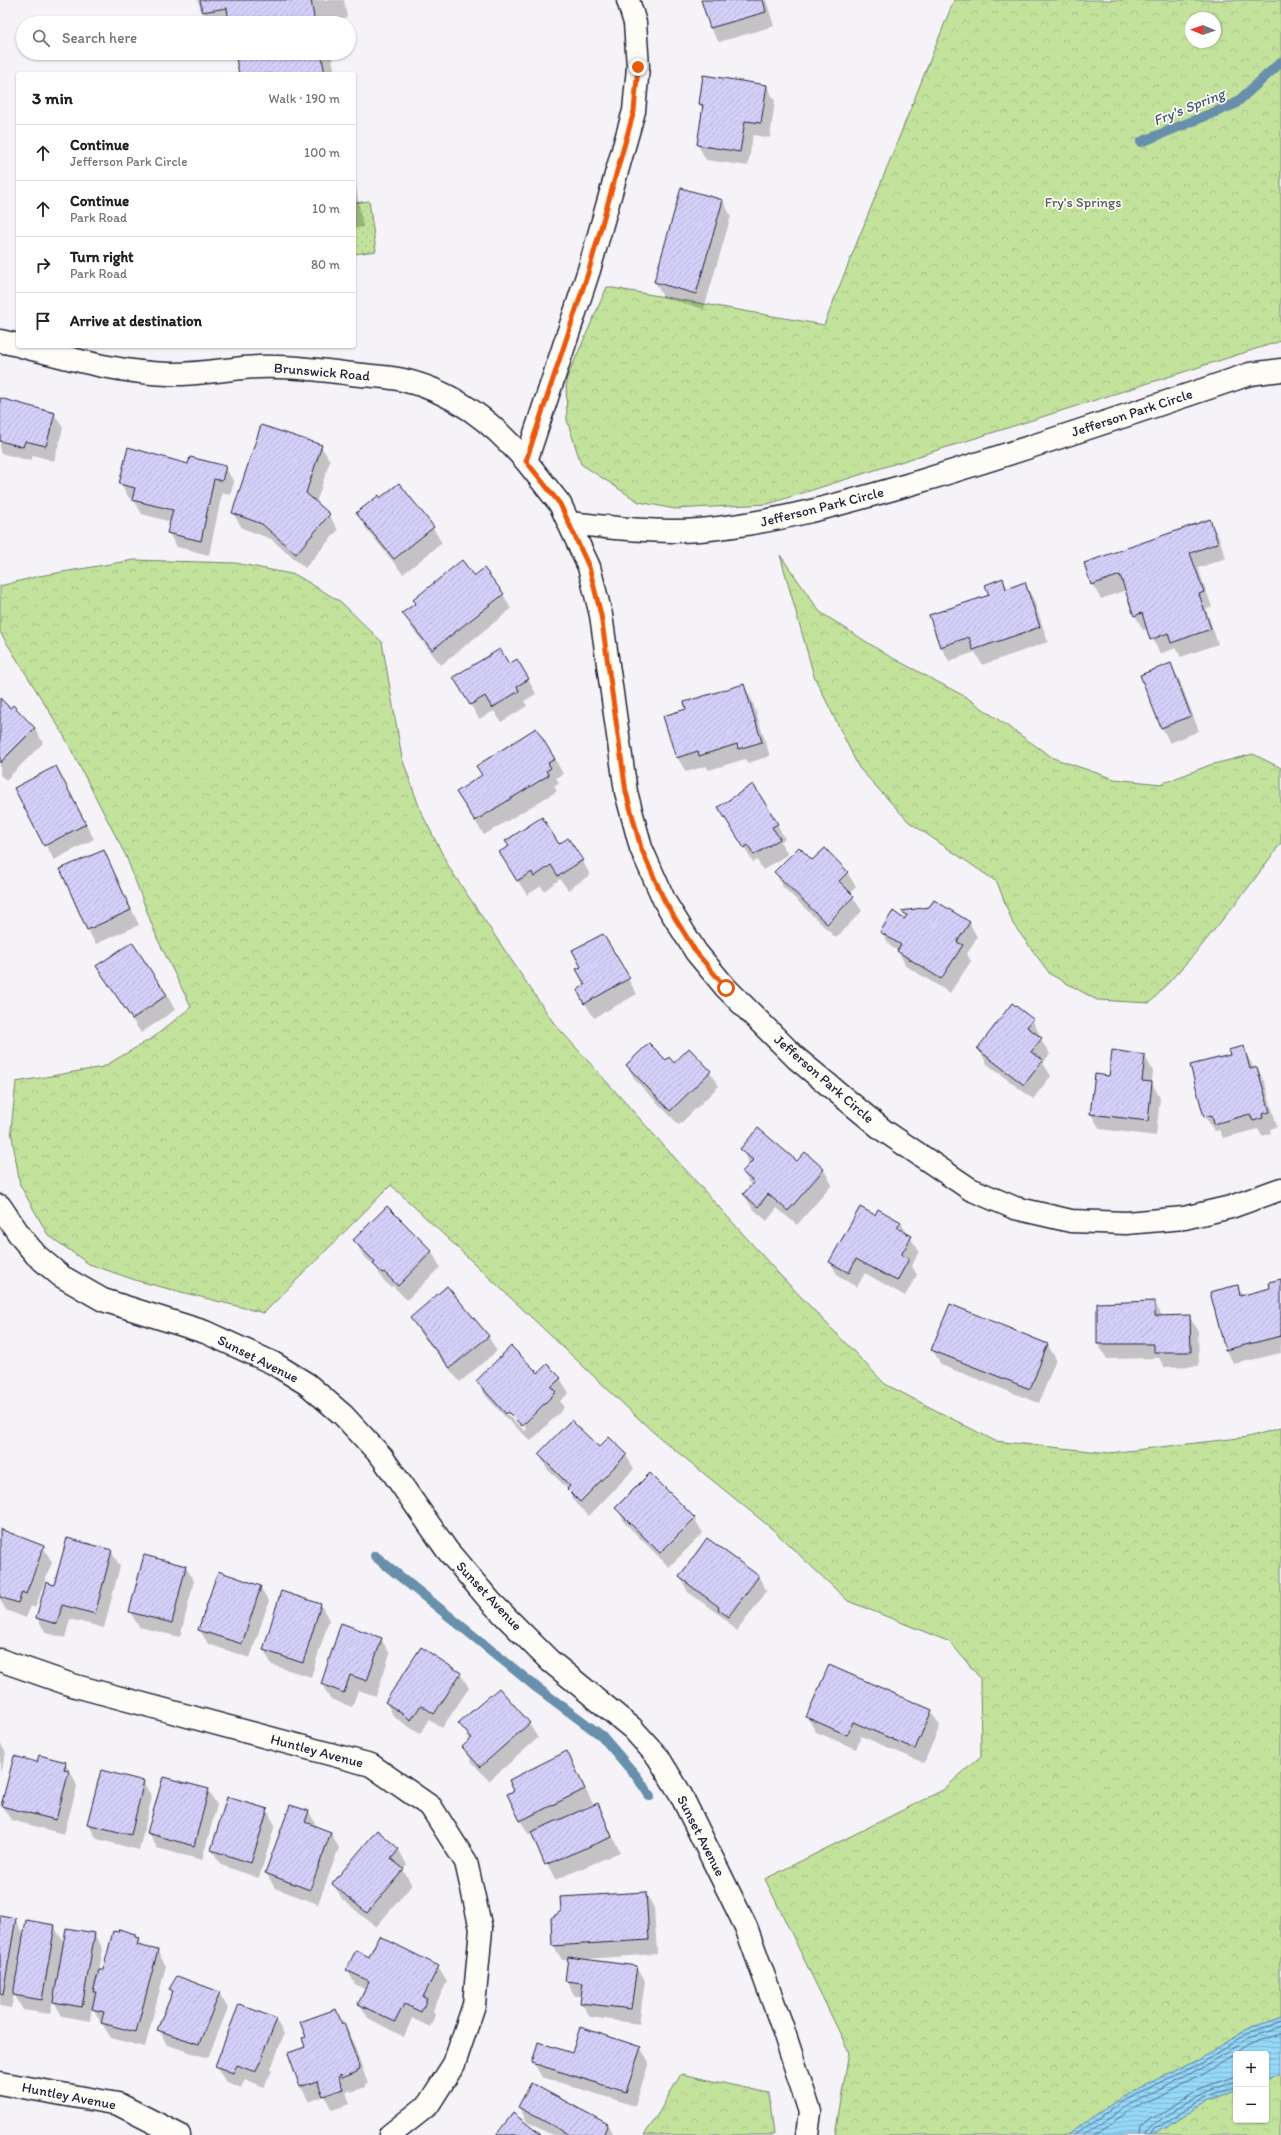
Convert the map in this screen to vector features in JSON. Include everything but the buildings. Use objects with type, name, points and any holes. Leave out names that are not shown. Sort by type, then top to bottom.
[{"type":"street","points":[[526,461],[589,270],[634,111],[638,67],[635,23],[628,0]]},
{"type":"street","name":"Brunswick Road","points":[[0,341],[16,345]]},
{"type":"street","name":"Brunswick Road","points":[[27,348],[114,369],[169,374],[257,367],[302,367],[402,380],[443,393],[466,407],[501,433],[526,461],[560,504],[570,523]]},
{"type":"street","name":"Jefferson Park Circle","points":[[570,523],[627,530],[699,530],[788,518],[826,509],[998,458],[1250,374],[1281,370]]},
{"type":"street","name":"Jefferson Park Circle","points":[[570,523],[589,567],[601,615],[626,792],[641,848],[665,902],[696,952],[726,988],[796,1058],[883,1130],[970,1189],[1015,1208],[1072,1221],[1126,1223],[1184,1218],[1231,1207],[1281,1190]]},
{"type":"street","name":"Sunset Avenue","points":[[0,1206],[21,1237],[36,1255],[61,1276],[103,1300],[205,1332],[273,1363],[307,1384],[343,1415],[382,1457],[447,1550],[491,1602],[550,1661],[632,1728],[658,1757],[680,1793],[746,1927],[782,2026],[810,2112],[807,2135]]},
{"type":"street","name":"Huntley Avenue","points":[[0,1660],[72,1685],[371,1765],[431,1806],[466,1862],[481,1929],[474,2005],[454,2064],[428,2105],[390,2135]]},
{"type":"street","name":"Huntley Avenue","points":[[0,2083],[118,2104],[179,2135]]},
{"type":"green space","name":"Fry's Springs","points":[[954,0],[1281,0],[1281,341],[768,504],[675,509],[639,502],[581,464],[567,420],[566,380],[607,287],[824,325]]},
{"type":"green space","points":[[369,201],[376,251],[356,254],[356,203]]},
{"type":"green space","points":[[780,555],[820,612],[887,655],[966,697],[1053,758],[1114,779],[1161,784],[1210,765],[1253,754],[1281,768],[1281,843],[1251,884],[1198,950],[1150,1003],[1097,1000],[1050,974],[1013,924],[997,882],[909,822],[859,768],[814,676]]},
{"type":"green space","points":[[134,560],[235,563],[296,575],[341,602],[382,642],[402,758],[421,812],[450,869],[553,1022],[778,1273],[885,1384],[995,1441],[1109,1453],[1248,1437],[1281,1428],[1281,2018],[1243,2031],[1194,2060],[1121,2098],[1067,2135],[835,2135],[849,2052],[765,1879],[943,1790],[981,1756],[980,1678],[950,1642],[848,1601],[771,1528],[653,1432],[391,1185],[264,1313],[138,1281],[89,1264],[48,1235],[20,1185],[11,1130],[16,1082],[103,1067],[154,1037],[191,1007],[157,938],[126,856],[62,732],[0,632],[0,586],[39,576]]},
{"type":"green space","points":[[1281,2073],[1281,2135],[1154,2135],[1205,2103],[1233,2092],[1233,2123],[1269,2123],[1269,2079]]},
{"type":"green space","points":[[681,2074],[769,2093],[774,2135],[644,2135],[654,2121]]},
{"type":"water","points":[[1281,2018],[1281,2073],[1269,2079],[1269,2051],[1233,2051],[1233,2092],[1205,2103],[1154,2135],[1067,2135],[1121,2098],[1194,2060],[1243,2031]]},
{"type":"waterway","name":"Fry's Spring","points":[[1141,142],[1235,104],[1281,62]]},
{"type":"waterway","points":[[375,1556],[536,1687],[602,1736],[637,1777],[650,1796]]},
{"type":"route","points":[[638,67],[634,111],[589,270],[526,461],[560,504],[589,567],[601,615],[626,792],[641,848],[665,902],[696,952],[726,988]]}]
